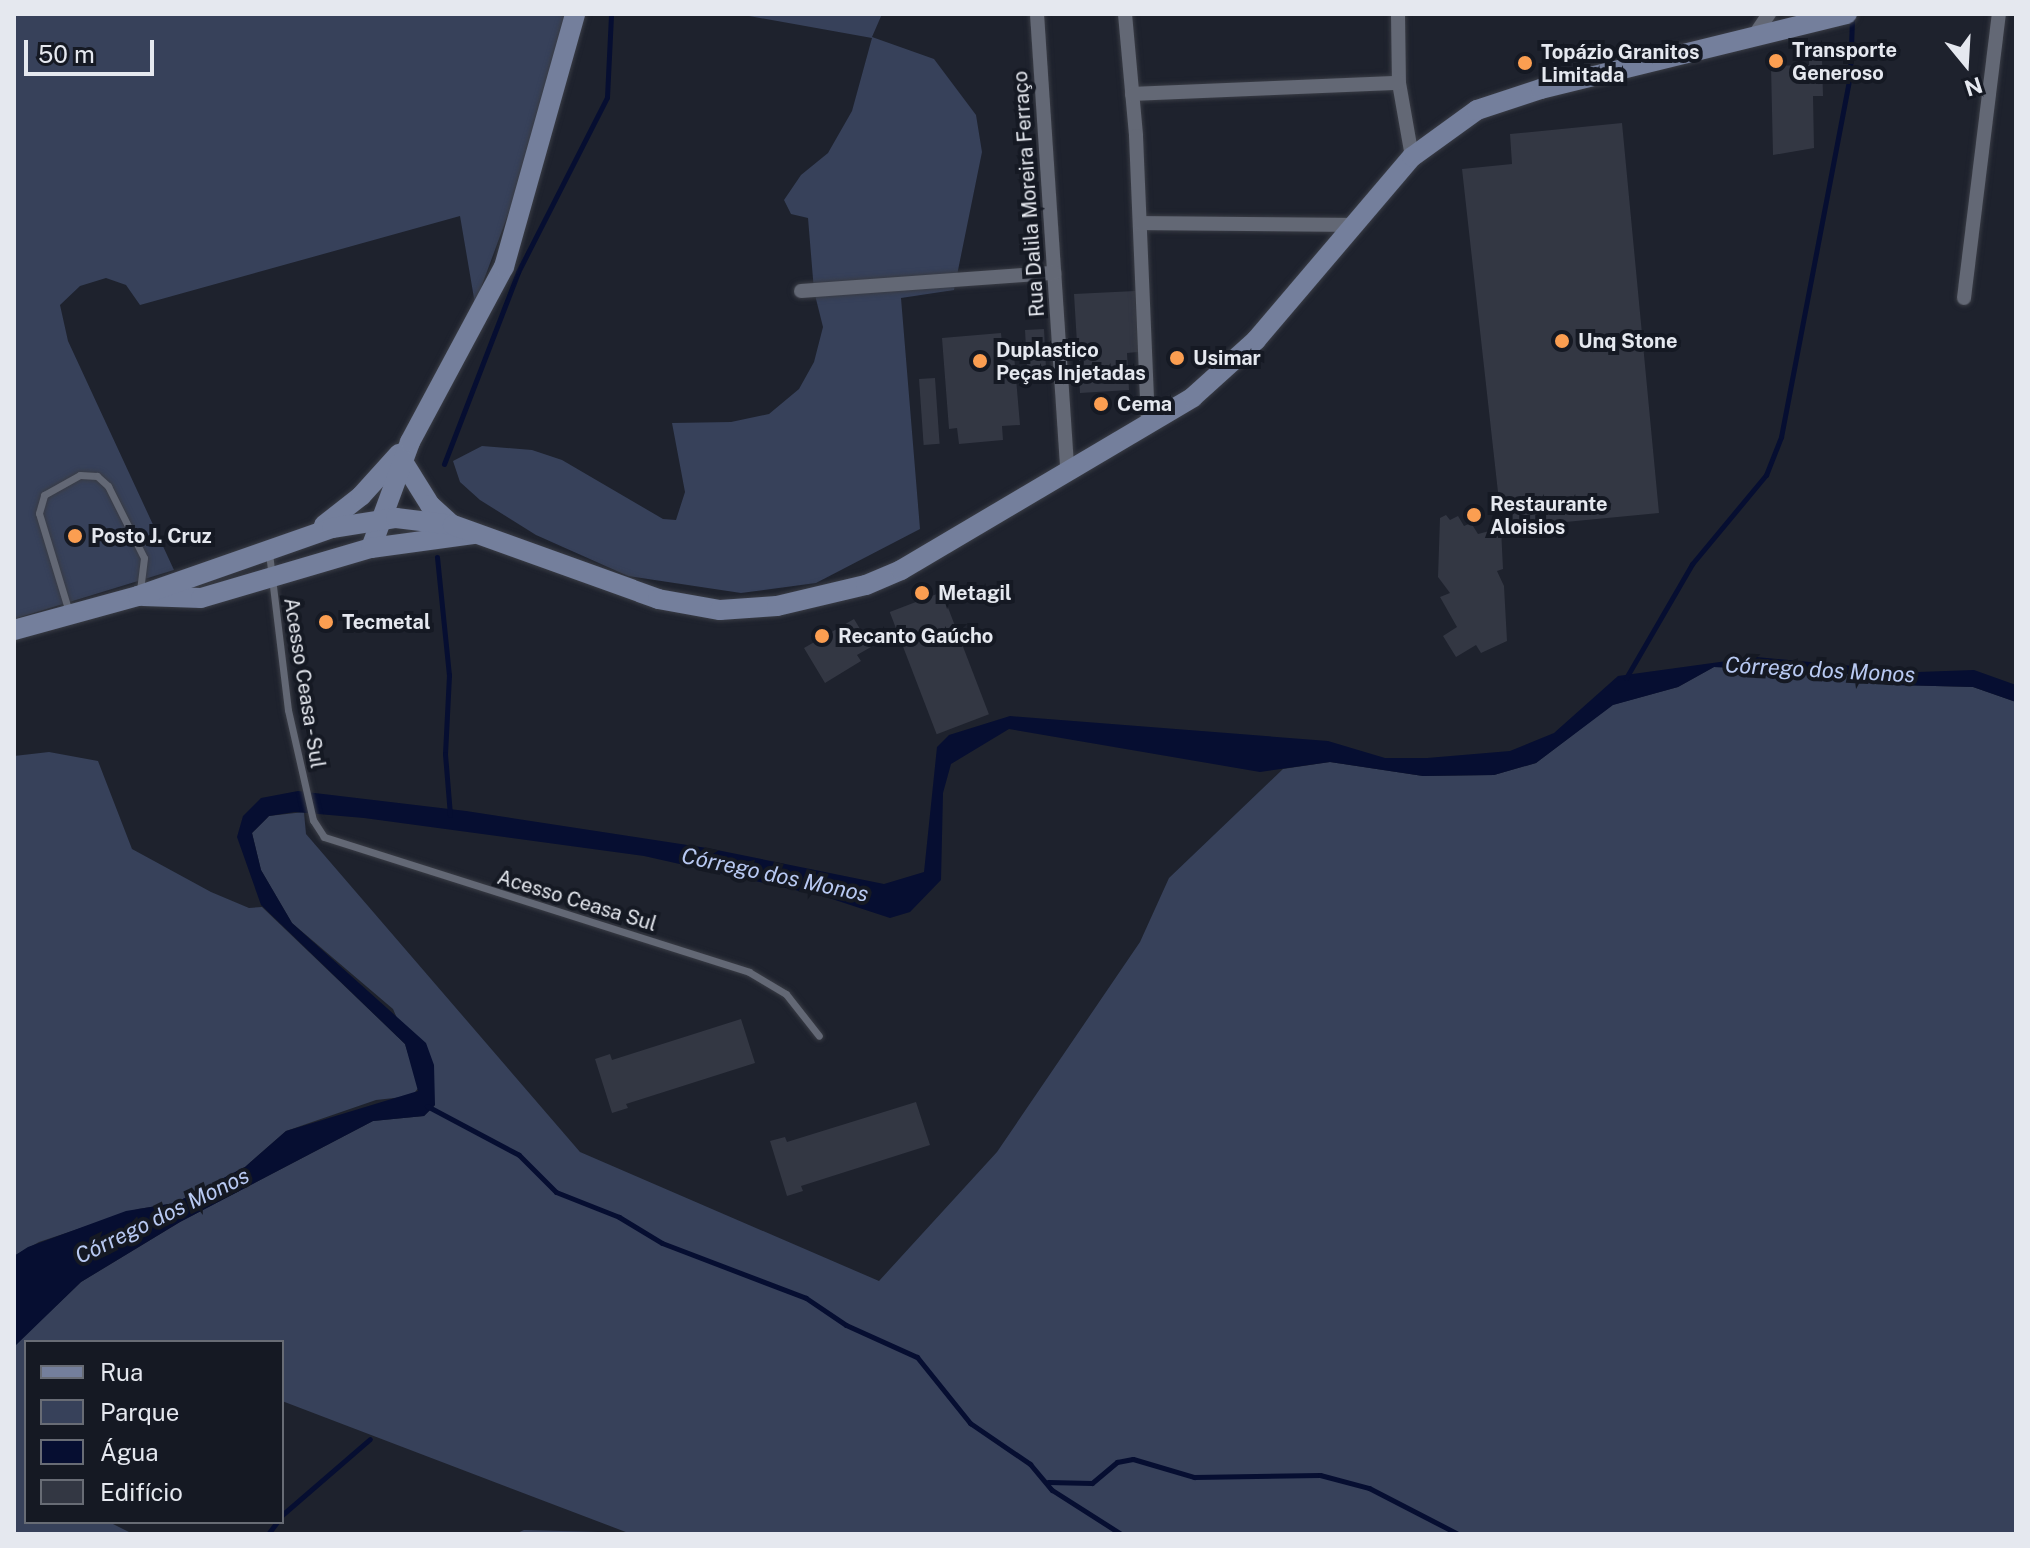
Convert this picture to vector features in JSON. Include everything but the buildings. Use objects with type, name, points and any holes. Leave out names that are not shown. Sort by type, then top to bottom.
[{"type":"main road","points":[[371,548],[406,451],[504,267],[575,14]]},
{"type":"main road","points":[[14,630],[69,612],[138,596],[309,535],[380,519],[453,525],[658,599],[720,610],[777,606],[866,585],[901,570],[1067,468],[1148,424],[1227,370],[1412,157],[1477,110],[1838,16]]},
{"type":"main road","points":[[406,451],[430,505],[453,525]]},
{"type":"main road","points":[[309,535],[361,496],[406,451]]},
{"type":"main road","points":[[138,596],[201,598],[272,580],[371,548],[475,534]]},
{"type":"street","name":"Rua Dalila Moreira Ferraço","points":[[1037,14],[1067,468]]},
{"type":"street","points":[[1125,14],[1140,223],[1148,424]]},
{"type":"street","points":[[1398,14],[1399,83],[1412,157]]},
{"type":"street","points":[[1754,36],[1769,14]]},
{"type":"street","points":[[1964,298],[1999,14]]},
{"type":"street","points":[[1132,94],[1399,83]]},
{"type":"street","points":[[1140,223],[1353,225]]},
{"type":"street","points":[[801,291],[1054,273]]},
{"type":"lane","points":[[69,612],[39,513],[44,495],[80,475],[97,476],[108,486],[144,558],[138,596]]},
{"type":"lane","name":"Acesso Ceasa - Sul","points":[[269,551],[303,781],[313,820]]},
{"type":"lane","name":"Acesso Ceasa Sul","points":[[313,820],[332,842],[749,972],[786,994],[819,1036]]},
{"type":"green space","points":[[14,14],[566,14],[516,193],[475,304],[460,216],[140,305],[126,285],[106,278],[80,286],[60,305],[68,341],[174,570],[14,619]]},
{"type":"green space","points":[[738,14],[882,14],[872,37],[934,59],[976,115],[982,152],[954,290],[901,298],[920,529],[816,583],[741,593],[628,576],[536,535],[480,500],[460,482],[453,461],[482,446],[532,450],[562,460],[663,519],[676,520],[685,492],[672,423],[731,422],[769,414],[799,389],[814,362],[823,327],[814,291],[808,218],[791,214],[784,200],[801,175],[828,153],[852,111],[872,38]]},
{"type":"green space","points":[[1714,667],[1838,672],[1896,685],[1973,687],[2016,702],[2016,1534],[631,1534],[284,1402],[284,1340],[24,1340],[24,1524],[113,1524],[133,1534],[14,1534],[14,1346],[81,1282],[180,1222],[373,1121],[424,1116],[435,1105],[393,1009],[292,923],[261,870],[252,833],[269,816],[304,812],[306,834],[580,1152],[879,1281],[997,1152],[1140,942],[1169,878],[1283,769],[1330,762],[1423,776],[1494,775],[1536,763],[1612,705],[1678,687]]},
{"type":"green space","points":[[49,752],[98,761],[132,849],[211,892],[249,908],[262,907],[405,1044],[419,1087],[412,1096],[376,1100],[286,1131],[245,1167],[175,1203],[138,1209],[39,1242],[14,1256],[14,756]]},
{"type":"green space","points":[[524,1530],[599,1532],[616,1534],[515,1534]]},
{"type":"water","name":"Córrego dos Monos","points":[[1756,657],[1918,672],[1974,670],[2016,685],[2016,702],[1973,687],[1896,685],[1838,672],[1714,667],[1678,687],[1613,705],[1536,763],[1494,775],[1423,776],[1330,762],[1260,772],[1009,729],[951,764],[943,793],[941,880],[910,912],[890,918],[826,897],[644,856],[364,818],[295,812],[269,816],[252,833],[261,870],[292,923],[426,1043],[434,1065],[435,1105],[424,1116],[373,1121],[180,1222],[81,1282],[14,1347],[14,1256],[28,1247],[126,1211],[175,1203],[245,1167],[286,1131],[418,1091],[405,1044],[261,905],[237,837],[243,816],[261,798],[298,791],[466,811],[707,848],[884,884],[924,872],[937,747],[949,735],[1010,716],[1328,741],[1385,758],[1427,758],[1510,751],[1554,733],[1618,676]]},
{"type":"waterway","points":[[444,464],[518,272],[607,97],[611,14]]},
{"type":"waterway","points":[[1626,678],[1692,564],[1766,475],[1781,437],[1850,74],[1852,19]]},
{"type":"waterway","points":[[437,557],[449,675],[445,754],[450,815]]},
{"type":"waterway","points":[[427,1106],[519,1155],[556,1192],[619,1217],[662,1243],[806,1298],[846,1325],[917,1357],[970,1423],[1030,1464],[1052,1490],[1121,1534]]},
{"type":"waterway","points":[[284,1513],[370,1439]]},
{"type":"waterway","points":[[1048,1482],[1092,1483],[1117,1462],[1133,1459],[1194,1477],[1320,1475],[1369,1488],[1458,1534]]},
{"type":"waterway","points":[[268,1534],[276,1524]]},
{"type":"place","name":"Transporte Generoso","points":[[1776,61]]},
{"type":"place","name":"Topázio Granitos Limitada","points":[[1525,63]]},
{"type":"place","name":"Unq Stone","points":[[1562,341]]},
{"type":"place","name":"Usimar","points":[[1177,358]]},
{"type":"place","name":"Duplastico Peças Injetadas","points":[[980,361]]},
{"type":"place","name":"Cema","points":[[1101,404]]},
{"type":"place","name":"Restaurante Aloisios","points":[[1474,515]]},
{"type":"place","name":"Posto J. Cruz","points":[[75,536]]},
{"type":"place","name":"Metagil","points":[[922,593]]},
{"type":"place","name":"Tecmetal","points":[[326,622]]},
{"type":"place","name":"Recanto Gaúcho","points":[[822,636]]}]
